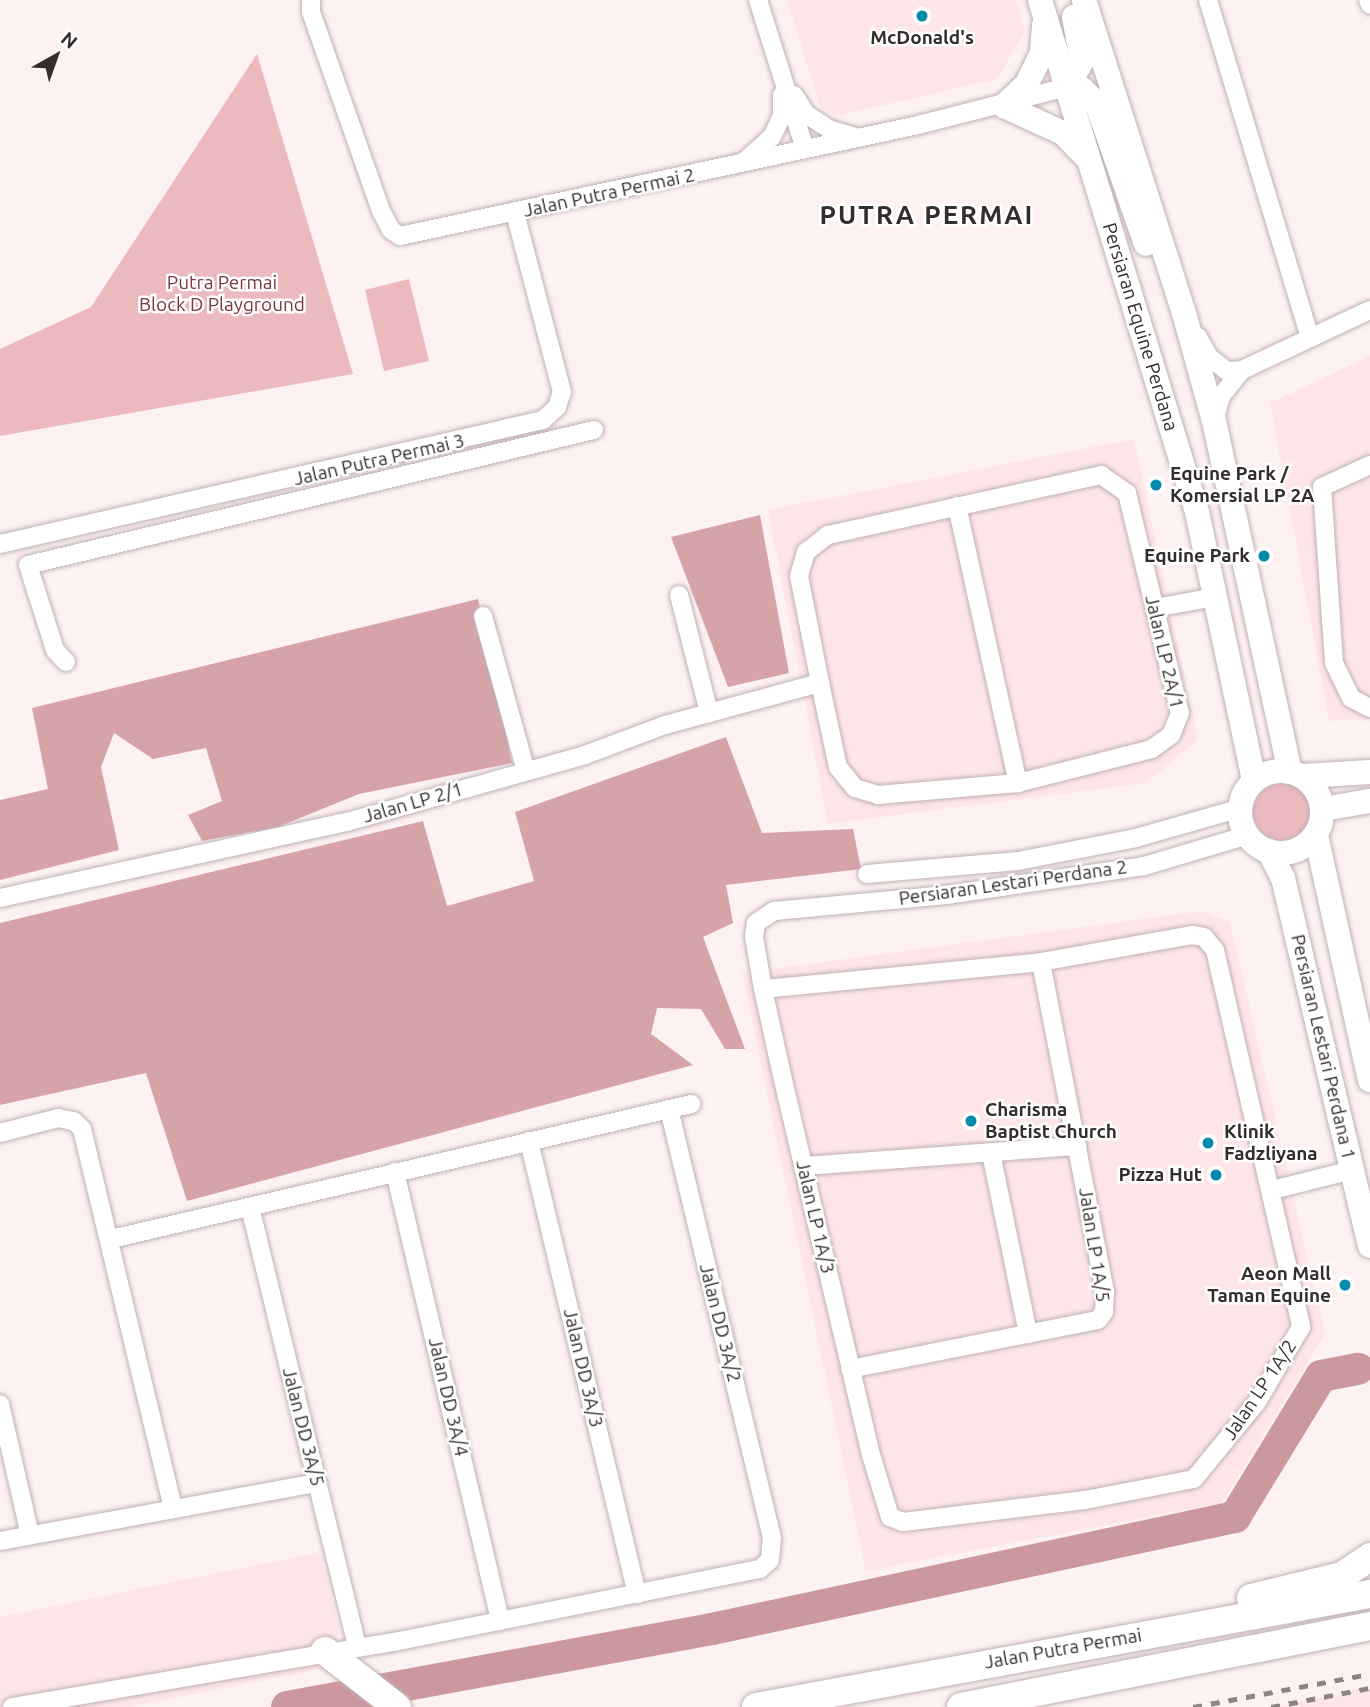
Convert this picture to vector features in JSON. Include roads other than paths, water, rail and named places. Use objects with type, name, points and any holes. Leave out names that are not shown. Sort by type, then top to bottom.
[{"type":"main road","points":[[1132,1636],[1226,1604],[1342,1576],[1370,1557]]},
{"type":"main road","name":"Jalan Putra Permai","points":[[756,1707],[1370,1594]]},
{"type":"main road","name":"Jalan Putra Permai","points":[[961,1707],[1370,1626]]},
{"type":"main road","points":[[1283,1645],[1370,1650]]},
{"type":"main road","points":[[325,1651],[355,1657],[397,1707]]},
{"type":"street","name":"Jalan Putra Permai 2","points":[[311,0],[320,37],[391,230],[411,236],[1004,106],[1067,88]]},
{"type":"street","points":[[758,0],[805,149]]},
{"type":"street","points":[[1069,0],[1082,61],[1067,88],[1082,89],[1097,104],[1142,236],[1209,358],[1227,371],[1242,370],[1370,310]]},
{"type":"street","points":[[1084,0],[1180,302],[1214,421],[1296,774],[1320,796],[1322,809],[1316,835],[1296,851],[1269,851],[1248,835],[1241,808],[1254,780],[1270,771],[1296,774],[1370,772]]},
{"type":"street","points":[[1208,0],[1310,338]]},
{"type":"street","points":[[1042,6],[1042,53],[1027,84],[1004,106],[1063,133],[1091,162]]},
{"type":"street","name":"Persiaran Equine Perdana","points":[[1042,6],[1197,512],[1254,780]]},
{"type":"street","points":[[782,78],[806,114],[831,131],[858,138]]},
{"type":"street","points":[[742,163],[772,137],[782,116],[782,78]]},
{"type":"street","name":"Jalan Putra Permai 3","points":[[0,544],[543,420],[557,407],[562,392],[515,213]]},
{"type":"street","points":[[1214,421],[1221,396],[1242,370]]},
{"type":"street","points":[[65,662],[55,650],[28,565],[594,430]]},
{"type":"street","points":[[1370,465],[1322,487],[1334,663],[1351,698],[1370,708]]},
{"type":"street","name":"Jalan LP 2A/1","points":[[820,683],[838,767],[855,788],[878,795],[1018,783],[1153,749],[1171,735],[1180,713],[1127,493],[1112,479],[1090,476],[957,506]]},
{"type":"street","points":[[820,683],[799,576],[806,552],[828,535],[957,506],[1018,783]]},
{"type":"street","points":[[679,595],[709,713]]},
{"type":"street","points":[[1155,608],[1215,597]]},
{"type":"street","points":[[484,615],[526,771]]},
{"type":"street","name":"Jalan LP 2/1","points":[[0,898],[347,821],[526,771],[709,713],[820,683]]},
{"type":"street","points":[[1322,809],[1370,801]]},
{"type":"street","name":"Persiaran Lestari Perdana 2","points":[[867,874],[1018,861],[1136,838],[1241,808]]},
{"type":"street","name":"Persiaran Lestari Perdana 2","points":[[774,911],[946,895],[1144,866],[1248,835]]},
{"type":"street","name":"Persiaran Lestari Perdana 1","points":[[1316,835],[1370,1080]]},
{"type":"street","name":"Persiaran Lestari Perdana 1","points":[[1269,851],[1283,878],[1370,1246]]},
{"type":"street","name":"Jalan LP 1A/3","points":[[774,911],[756,923],[754,937],[763,989],[883,1501],[890,1517],[903,1522]]},
{"type":"street","name":"Jalan LP 1A/2","points":[[903,1522],[1085,1500],[1201,1475],[1257,1402],[1301,1327],[1272,1190],[1215,950],[1204,937],[1192,935],[1041,962]]},
{"type":"street","points":[[763,989],[1041,962]]},
{"type":"street","name":"Jalan LP 1A/5","points":[[850,1369],[1098,1320],[1104,1312],[1105,1292],[1041,962]]},
{"type":"street","points":[[111,1239],[691,1104]]},
{"type":"street","name":"Jalan DD 3A/2","points":[[636,1594],[760,1569],[770,1560],[772,1538],[669,1109]]},
{"type":"street","points":[[0,1133],[58,1118],[74,1121],[82,1129],[111,1239],[173,1509]]},
{"type":"street","name":"Jalan DD 3A/3","points":[[529,1141],[636,1594]]},
{"type":"street","points":[[803,1166],[1077,1146]]},
{"type":"street","points":[[991,1153],[1028,1334]]},
{"type":"street","points":[[1272,1190],[1352,1170]]},
{"type":"street","name":"Jalan DD 3A/4","points":[[396,1172],[500,1621]]},
{"type":"street","name":"Jalan DD 3A/5","points":[[250,1207],[317,1483],[355,1657]]},
{"type":"street","points":[[0,1404],[30,1535]]},
{"type":"street","points":[[0,1541],[317,1483]]},
{"type":"street","points":[[355,1657],[394,1642],[636,1594]]},
{"type":"street","points":[[12,1707],[325,1651]]},
{"type":"waterway","points":[[287,1707],[712,1629],[1235,1517],[1321,1376],[1358,1369]]},
{"type":"railway","points":[[1193,1707],[1370,1674]]},
{"type":"railway","points":[[1271,1707],[1370,1688]]},
{"type":"place","name":"McDonald's","points":[[922,16]]},
{"type":"place","name":"Equine Park / Komersial LP 2A","points":[[1156,485]]},
{"type":"place","name":"Equine Park","points":[[1264,556]]},
{"type":"place","name":"Charisma Baptist Church","points":[[971,1121]]},
{"type":"place","name":"Klinik Fadzliyana","points":[[1208,1143]]},
{"type":"place","name":"Pizza Hut","points":[[1216,1175]]},
{"type":"place","name":"Aeon Mall Taman Equine","points":[[1345,1285]]},
{"type":"district","name":"PUTRA PERMAI","points":[[927,215]]},
{"type":"park label","name":"Putra Permai Block D Playground","points":[[222,294]]}]
